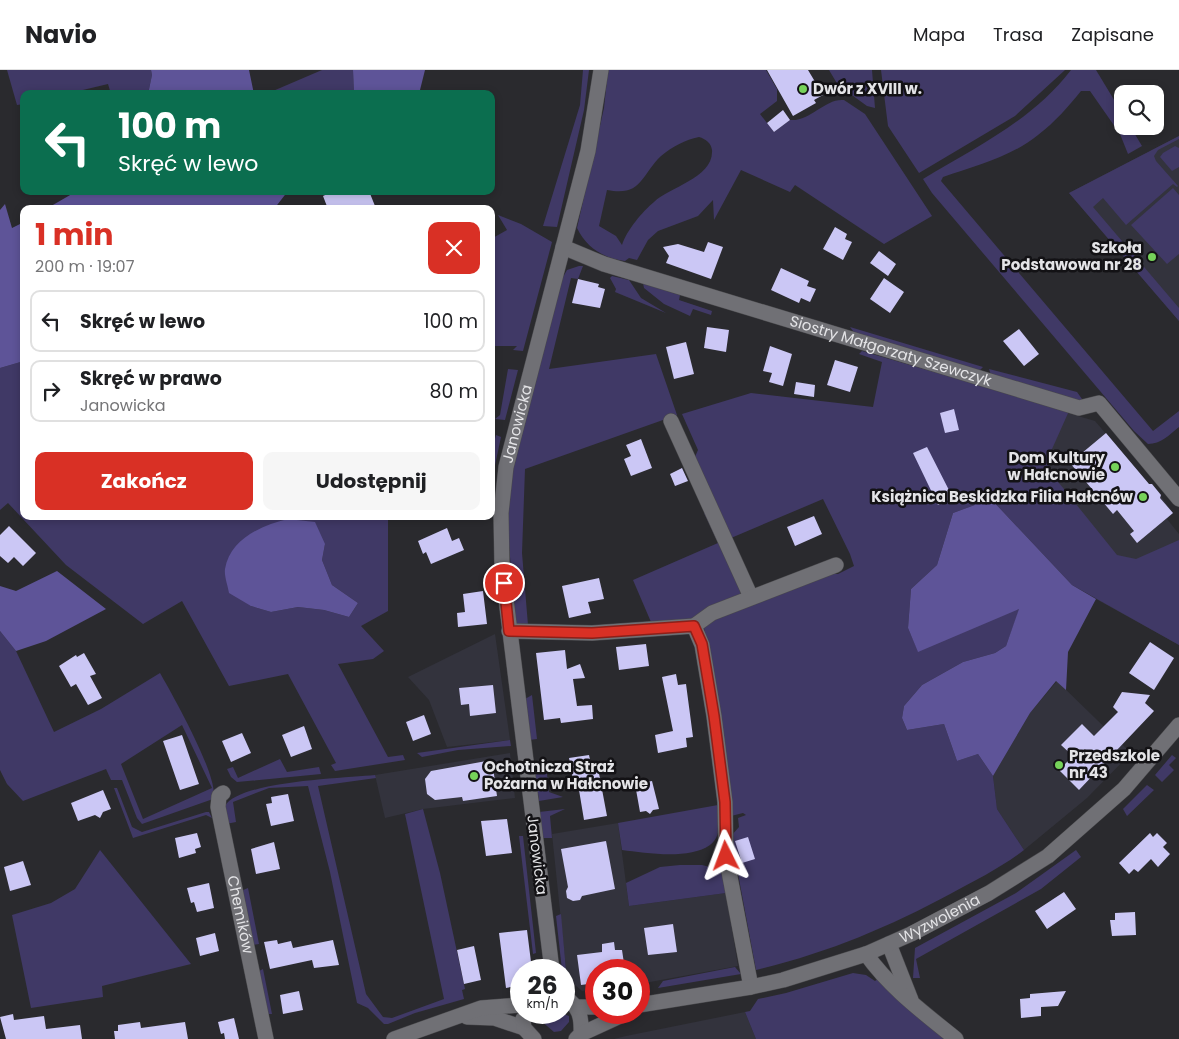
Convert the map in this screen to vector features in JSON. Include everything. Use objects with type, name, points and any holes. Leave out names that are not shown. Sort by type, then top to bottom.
[{"type":"street","name":"Janowicka","points":[[549,959],[509,631],[500,538],[503,482],[514,430],[588,150],[601,70]]},
{"type":"street","name":"Siostry Małgorzaty Szewczyk","points":[[563,247],[604,264],[1079,408],[1099,403],[1179,498]]},
{"type":"street","points":[[671,421],[751,597]]},
{"type":"street","points":[[509,631],[592,633],[694,626],[712,613],[836,565]]},
{"type":"street","points":[[694,626],[702,644],[714,716],[725,802],[726,856],[751,987]]},
{"type":"street","name":"Wyzwolenia","points":[[650,1004],[751,987],[822,969],[889,944],[989,893],[1048,856],[1124,789],[1179,726]]},
{"type":"street","name":"Chemików","points":[[223,793],[219,796],[218,807],[266,1039]]},
{"type":"street","points":[[889,944],[912,1004]]},
{"type":"street","points":[[866,954],[879,972],[912,1004],[956,1039]]},
{"type":"street","points":[[394,1039],[492,1006],[510,1005]]},
{"type":"street","points":[[578,1037],[580,1015],[577,1006],[585,1006]]},
{"type":"street","points":[[461,1017],[494,1018],[529,1034]]},
{"type":"street","points":[[578,1037],[605,1024]]},
{"type":"shaded area","points":[[7,70],[151,70],[152,75],[149,90],[110,90],[108,84],[83,90],[20,90],[20,105],[17,105]]},
{"type":"shaded area","points":[[151,70],[249,70],[253,90],[149,90],[152,75]]},
{"type":"shaded area","points":[[322,70],[353,70],[354,90],[275,90]]},
{"type":"shaded area","points":[[353,70],[425,70],[420,90],[354,90]]},
{"type":"shaded area","points":[[583,70],[589,70],[584,110],[557,227],[543,226],[580,105]]},
{"type":"shaded area","points":[[608,70],[766,70],[777,89],[777,101],[760,114],[774,132],[790,120],[797,120],[837,100],[844,100],[865,114],[932,216],[884,244],[795,185],[790,192],[741,170],[714,220],[713,200],[698,216],[658,231],[648,240],[637,260],[629,258],[625,261],[617,260],[596,251],[577,228],[604,108]],"holes":[[[699,137],[706,140],[712,150],[711,160],[706,168],[649,206],[631,227],[622,245],[616,236],[599,226],[607,190],[619,191],[634,187],[640,183],[654,163],[666,152],[675,146]]]},
{"type":"shaded area","points":[[829,70],[872,70],[875,108],[867,106],[838,85]]},
{"type":"shaded area","points":[[881,70],[1065,70],[1015,116],[919,173],[888,126]]},
{"type":"shaded area","points":[[1071,70],[1096,70],[1114,100],[1114,125],[1090,91],[1081,91],[1056,120],[1027,143],[1005,155],[943,177],[941,181],[1153,431],[1179,411],[1179,427],[1165,438],[1153,444],[1148,444],[1134,431],[932,193],[923,179],[1003,131],[1039,104]]},
{"type":"shaded area","points":[[1120,135],[1135,135],[1142,146],[1128,154]]},
{"type":"shaded area","name":"Szkoła Podstawowa nr 28","points":[[1179,136],[1179,321],[1069,193]]},
{"type":"shaded area","points":[[1179,136],[1179,139],[1158,150],[1154,156],[1177,187],[1173,184],[1126,225],[1103,198],[1093,207],[1179,308],[1179,321],[1069,193]]},
{"type":"shaded area","points":[[1175,146],[1179,148],[1179,167],[1172,171],[1160,157]]},
{"type":"shaded area","points":[[1173,188],[1179,195],[1179,254],[1167,264],[1131,225]]},
{"type":"shaded area","points":[[70,195],[285,195],[277,205],[53,205]]},
{"type":"shaded area","points":[[5,204],[12,228],[20,224],[20,362],[0,368],[0,210]]},
{"type":"shaded area","points":[[498,215],[521,224],[552,242],[523,351],[513,350],[517,346],[495,346],[495,237],[507,230]]},
{"type":"shaded area","points":[[583,266],[578,279],[571,278],[549,369],[656,354],[677,415],[525,469],[522,553],[528,625],[518,625],[515,621],[507,518],[513,463],[562,279],[567,270]]},
{"type":"shaded area","points":[[612,276],[629,280],[641,298],[666,313],[615,292],[616,289],[610,278]]},
{"type":"shaded area","points":[[643,283],[680,295],[679,300],[712,311],[711,315],[693,309],[690,316],[664,304],[644,288]]},
{"type":"shaded area","points":[[850,327],[983,367],[978,372],[856,335]]},
{"type":"shaded area","points":[[862,351],[1069,411],[1048,458],[1051,473],[1117,555],[1136,559],[1179,540],[1179,645],[1072,585],[991,499],[953,513],[937,565],[911,589],[908,628],[918,651],[1020,608],[1006,646],[995,653],[963,662],[922,685],[904,706],[902,718],[907,730],[944,724],[957,761],[978,754],[993,776],[997,809],[1024,850],[980,878],[928,906],[880,928],[807,956],[756,970],[731,836],[739,827],[738,818],[746,815],[743,813],[731,816],[719,717],[704,628],[712,618],[750,601],[822,574],[838,574],[854,566],[823,499],[731,538],[753,589],[824,564],[822,567],[755,591],[751,590],[694,459],[698,450],[682,414],[751,393],[873,407],[882,362],[859,354]]},
{"type":"shaded area","points":[[20,362],[20,516],[8,503],[0,510],[0,368]]},
{"type":"shaded area","points":[[508,369],[518,370],[505,420],[495,419],[500,415]]},
{"type":"shaded area","points":[[989,369],[1077,392],[1082,399],[1081,401],[991,375]]},
{"type":"shaded area","points":[[949,378],[1095,421],[1149,484],[1152,484],[1173,513],[1167,519],[1179,534],[1179,645],[1096,599]]},
{"type":"shaded area","points":[[496,435],[501,437],[495,465]]},
{"type":"shaded area","points":[[991,499],[1072,585],[1096,599],[1068,652],[1066,690],[1056,681],[1030,713],[993,776],[978,754],[957,761],[944,724],[907,730],[902,718],[904,706],[922,685],[963,662],[995,653],[1006,646],[1019,609],[918,652],[908,628],[911,589],[937,565],[953,513]]},
{"type":"shaded area","points":[[704,513],[709,514],[741,592],[739,596],[686,621],[651,622],[633,580],[718,543]]},
{"type":"shaded area","points":[[24,520],[388,520],[388,611],[361,626],[384,651],[373,659],[338,664],[388,757],[403,755],[405,760],[335,771],[331,765],[336,763],[288,674],[229,686],[182,601],[143,624],[66,565]],"holes":[[[325,544],[322,560],[332,585],[358,603],[349,617],[324,610],[298,607],[271,612],[251,606]]]},
{"type":"shaded area","points":[[297,520],[315,522],[325,544],[322,560],[332,585],[358,603],[349,617],[324,610],[298,607],[271,612],[251,606],[229,593],[225,569],[233,549],[249,535],[278,522]]},
{"type":"shaded area","points":[[57,571],[106,609],[46,641],[16,651],[0,631],[0,586],[16,591]]},
{"type":"shaded area","points":[[0,631],[16,651],[54,732],[101,709],[160,673],[203,756],[214,789],[213,799],[142,824],[137,818],[122,780],[111,780],[106,769],[23,801],[7,784],[0,770]],"holes":[[[182,725],[212,788],[143,819],[121,764]]]},
{"type":"shaded area","points":[[495,634],[510,740],[447,747],[429,700],[408,677]]},
{"type":"shaded area","name":"Przedszkole nr 43","points":[[1057,681],[1131,753],[1087,798],[1024,850],[997,809],[993,776],[1030,713]]},
{"type":"shaded area","points":[[532,695],[537,739],[529,740],[525,699]]},
{"type":"shaded area","points":[[510,740],[511,746],[458,750],[422,757],[417,753]]},
{"type":"shaded area","points":[[510,753],[515,798],[423,809],[385,818],[375,775]]},
{"type":"shaded area","points":[[1172,755],[1176,758],[1169,765],[1174,770],[1162,782],[1155,775]]},
{"type":"shaded area","points":[[280,759],[287,772],[319,767],[321,774],[237,782],[231,777],[227,769],[233,767],[238,778]]},
{"type":"shaded area","points":[[550,761],[546,765],[549,792],[563,797],[539,801],[534,763]]},
{"type":"shaded area","points":[[375,775],[376,778],[318,786],[366,994],[383,1017],[392,1018],[444,999],[405,814],[423,809],[440,873],[465,989],[462,990],[464,999],[415,1013],[388,1024],[384,1024],[368,1008],[357,1003],[330,872],[308,786],[269,788],[233,802],[236,822],[226,824],[225,806],[234,798],[250,791],[271,786],[294,782]]},
{"type":"shaded area","points":[[1147,785],[1154,790],[1127,816],[1123,809]]},
{"type":"shaded area","points":[[114,788],[117,788],[132,827],[142,832],[206,812],[209,812],[212,818],[206,815],[133,838]]},
{"type":"shaded area","points":[[718,805],[720,821],[717,837],[710,845],[701,850],[691,853],[667,854],[622,850],[618,823]]},
{"type":"shaded area","points":[[565,809],[550,816],[552,838],[543,838],[539,812]]},
{"type":"shaded area","points":[[618,823],[629,906],[726,893],[738,966],[650,982],[650,959],[585,959],[585,991],[582,991],[575,985],[575,959],[565,959],[552,834]]},
{"type":"shaded area","points":[[519,836],[523,836],[536,953],[533,954]]},
{"type":"shaded area","points":[[100,850],[191,964],[102,986],[103,997],[31,1008],[12,915],[51,903],[75,889]]},
{"type":"shaded area","points":[[1076,850],[1081,857],[1041,889],[916,959],[920,978],[913,978],[915,948],[1016,893]]},
{"type":"shaded area","points":[[702,865],[722,870],[726,893],[629,906],[626,883],[660,867]]},
{"type":"shaded area","points":[[248,888],[259,944],[253,945],[241,891]]},
{"type":"shaded area","points":[[561,914],[565,959],[561,959],[556,916]]},
{"type":"shaded area","points":[[735,967],[741,974],[658,988],[663,981]]},
{"type":"shaded area","points":[[263,969],[272,1014],[267,1014],[259,971]]},
{"type":"shaded area","points":[[853,973],[866,975],[875,981],[879,978],[947,1039],[756,1039],[745,1012],[750,1011],[758,999],[786,993]]},
{"type":"shaded area","points":[[745,1012],[756,1039],[614,1039],[626,1036]]},
{"type":"shaded area","points":[[545,1024],[567,1024],[561,1031],[554,1032]]},
{"type":"building","name":"Dwór z XVIII w.","points":[[767,70],[808,70],[823,95],[814,100],[816,103],[793,116]]},
{"type":"building","points":[[783,110],[790,120],[774,132],[767,123]]},
{"type":"building","points":[[371,195],[375,205],[326,205],[323,196]]},
{"type":"building","points":[[835,227],[847,234],[845,239],[852,242],[843,260],[823,249]]},
{"type":"building","points":[[708,242],[723,247],[711,279],[666,263],[669,256],[663,247],[678,244],[704,252]]},
{"type":"building","points":[[879,251],[896,264],[888,276],[870,263]]},
{"type":"building","points":[[781,268],[809,281],[807,286],[816,289],[810,302],[801,298],[799,303],[771,290]]},
{"type":"building","points":[[884,278],[904,292],[890,313],[870,299]]},
{"type":"building","points":[[578,279],[599,284],[598,287],[605,289],[600,308],[572,303]]},
{"type":"building","points":[[707,327],[729,330],[726,352],[704,348]]},
{"type":"building","points":[[1019,329],[1039,354],[1024,366],[1003,341]]},
{"type":"building","points":[[686,342],[694,374],[674,379],[666,347]]},
{"type":"building","points":[[770,346],[792,354],[783,386],[769,382],[772,373],[763,371]]},
{"type":"building","points":[[835,360],[858,367],[850,392],[827,385]]},
{"type":"building","points":[[796,382],[815,385],[814,397],[794,394]]},
{"type":"building","points":[[954,409],[959,430],[945,433],[940,413]]},
{"type":"building","points":[[1106,433],[1149,484],[1152,484],[1161,495],[1160,498],[1173,513],[1137,543],[1130,534],[1134,531],[1117,510],[1113,514],[1070,463]]},
{"type":"building","points":[[641,439],[652,468],[631,476],[624,459],[631,456],[626,445]]},
{"type":"building","points":[[927,447],[953,498],[938,505],[913,453]]},
{"type":"building","points":[[682,468],[688,481],[675,486],[670,474]]},
{"type":"building","points":[[814,516],[822,534],[795,546],[787,527]]},
{"type":"building","points":[[9,526],[36,553],[23,566],[14,557],[8,563],[0,556],[0,535]]},
{"type":"building","points":[[447,528],[452,541],[459,538],[464,550],[431,564],[426,552],[423,554],[418,541]]},
{"type":"building","points":[[599,578],[604,599],[588,602],[591,613],[569,618],[562,586]]},
{"type":"building","points":[[483,591],[487,624],[458,627],[457,613],[465,612],[463,594]]},
{"type":"building","points":[[1150,642],[1174,658],[1154,690],[1129,673]]},
{"type":"building","points":[[646,644],[649,666],[619,670],[616,647]]},
{"type":"building","points":[[565,650],[567,669],[580,664],[585,678],[573,679],[577,706],[592,705],[593,719],[561,723],[560,718],[544,720],[536,653]]},
{"type":"building","points":[[84,653],[96,674],[90,676],[102,698],[88,705],[76,684],[71,687],[59,666],[76,655],[77,657]]},
{"type":"building","points":[[676,674],[678,685],[686,684],[693,737],[686,738],[687,747],[658,753],[655,735],[673,731],[662,677]]},
{"type":"building","points":[[493,685],[496,713],[470,716],[469,704],[461,705],[459,688]]},
{"type":"building","points":[[1122,692],[1150,695],[1145,703],[1154,711],[1079,790],[1059,770],[1073,756],[1061,745],[1082,724],[1094,736],[1118,712],[1113,707]]},
{"type":"building","points":[[424,715],[431,734],[413,741],[406,722]]},
{"type":"building","points":[[304,726],[312,749],[291,757],[282,735]]},
{"type":"building","points":[[242,733],[251,753],[231,762],[222,741]]},
{"type":"building","points":[[182,735],[199,784],[180,790],[163,741]]},
{"type":"building","points":[[589,755],[592,769],[598,768],[607,816],[584,820],[577,778],[573,779],[569,758]]},
{"type":"building","points":[[492,760],[497,796],[463,801],[462,797],[435,800],[427,794],[425,779],[431,771]]},
{"type":"building","points":[[652,781],[659,809],[653,810],[650,814],[646,811],[640,812],[635,784]]},
{"type":"building","points":[[103,790],[111,809],[103,812],[100,818],[95,815],[78,821],[71,803]]},
{"type":"building","points":[[288,794],[294,821],[271,826],[266,804],[272,803],[271,797]]},
{"type":"building","points":[[507,819],[512,853],[486,856],[481,821]]},
{"type":"building","points":[[197,833],[201,847],[195,849],[196,853],[179,858],[175,838]]},
{"type":"building","points":[[1150,833],[1153,837],[1157,833],[1167,843],[1163,847],[1170,854],[1158,867],[1151,859],[1138,872],[1134,869],[1129,874],[1119,863]]},
{"type":"building","points":[[748,837],[755,859],[742,863],[735,841]]},
{"type":"building","points":[[606,841],[615,889],[582,896],[580,900],[573,901],[567,898],[566,891],[568,887],[561,849]]},
{"type":"building","points":[[274,842],[280,869],[256,874],[251,849]]},
{"type":"building","points":[[23,861],[31,885],[10,891],[4,867]]},
{"type":"building","points":[[209,883],[214,908],[197,912],[194,902],[191,903],[187,888]]},
{"type":"building","points":[[1064,892],[1076,909],[1047,929],[1035,911]]},
{"type":"building","points":[[1135,912],[1136,935],[1112,936],[1110,920],[1115,920],[1115,913]]},
{"type":"building","points":[[673,924],[677,952],[648,955],[644,928]]},
{"type":"building","points":[[527,930],[531,959],[510,959],[510,987],[506,988],[499,933]]},
{"type":"building","points":[[215,933],[219,951],[200,956],[196,938]]},
{"type":"building","points":[[277,940],[278,944],[291,941],[293,948],[333,940],[339,965],[314,968],[312,960],[270,969],[264,942]]},
{"type":"building","points":[[614,942],[615,950],[622,950],[623,959],[585,959],[585,984],[581,985],[577,955],[602,952],[602,944]]},
{"type":"building","points":[[474,946],[481,980],[464,984],[457,950]]},
{"type":"building","points":[[299,991],[303,1010],[283,1014],[280,995]]},
{"type":"building","points":[[1066,991],[1058,1006],[1041,1007],[1041,1016],[1021,1018],[1020,999],[1030,998],[1030,994]]},
{"type":"building","points":[[13,1014],[14,1020],[44,1016],[46,1029],[80,1025],[82,1039],[6,1039],[0,1017]]},
{"type":"building","points":[[234,1018],[239,1039],[225,1039],[224,1033],[221,1034],[218,1022]]},
{"type":"building","points":[[140,1022],[141,1028],[185,1022],[188,1039],[115,1039],[114,1031],[118,1031],[118,1025]]},
{"type":"place","name":"Dwór z XVIII w.","points":[[803,89]]},
{"type":"place","name":"Szkoła Podstawowa nr 28","points":[[1152,257]]},
{"type":"place","name":"Dom Kultury w Hałcnowie","points":[[1115,467]]},
{"type":"place","name":"Książnica Beskidzka Filia Hałcnów","points":[[1143,497]]},
{"type":"place","name":"Przedszkole nr 43","points":[[1059,765]]},
{"type":"place","name":"Ochotnicza Straż Pożarna w Hałcnowie","points":[[474,776]]},
{"type":"route","points":[[504,583],[509,631],[592,633],[661,630],[694,626],[702,644],[714,716],[725,802],[724,840],[726,856]]}]
